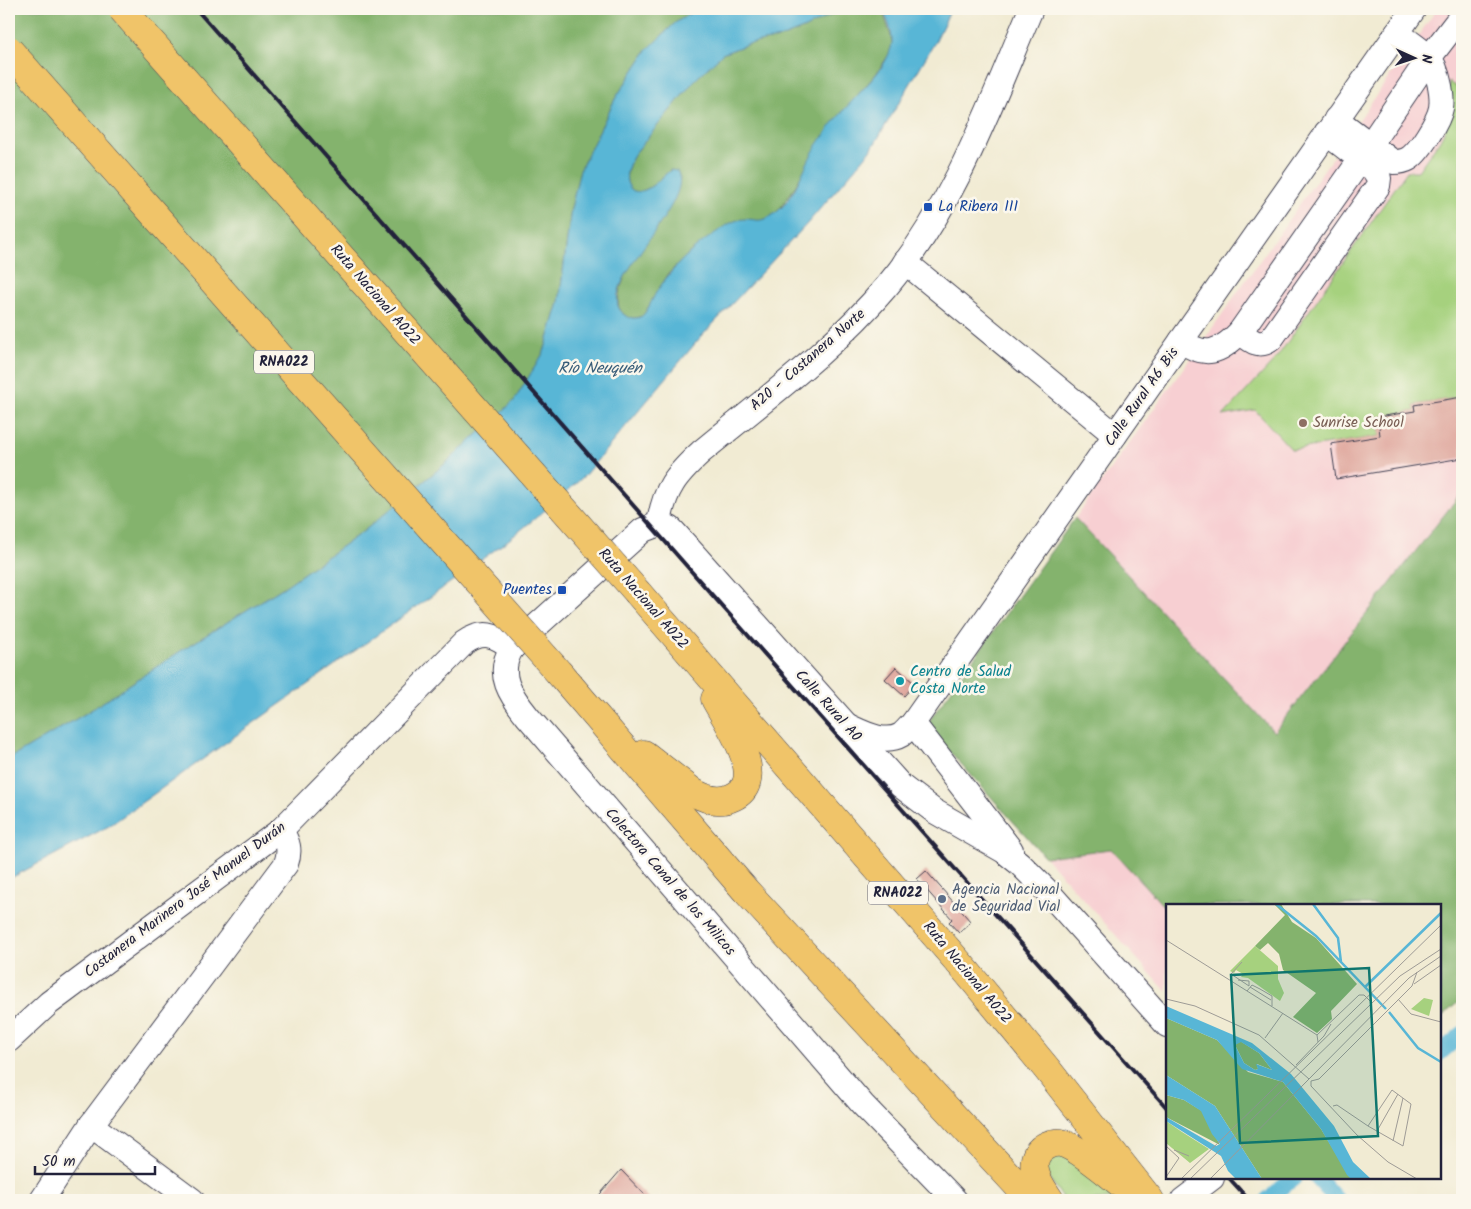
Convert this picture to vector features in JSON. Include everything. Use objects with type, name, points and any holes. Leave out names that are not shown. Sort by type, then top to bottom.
[{"type":"highway","name":"Ruta Nacional A022","points":[[122,9],[638,593],[967,972],[1047,1069],[1150,1200]]},
{"type":"highway","name":"RNA022","points":[[9,50],[560,674],[746,891],[1032,1200]]},
{"type":"highway","points":[[592,712],[701,797],[720,800],[737,796],[747,783],[748,765],[692,656]]},
{"type":"highway","points":[[1050,1200],[1035,1172],[1036,1156],[1045,1146],[1060,1143],[1076,1150],[1142,1200]]},
{"type":"street","name":"A20 - Costanera Norte","points":[[659,524],[667,492],[686,465],[845,330],[888,285],[905,262],[938,213],[956,181],[1031,9]]},
{"type":"street","name":"Calle Rural A6 Bis","points":[[846,725],[872,736],[892,738],[902,734],[912,723],[1414,9]]},
{"type":"street","points":[[1181,341],[1200,352],[1209,352],[1230,343],[1240,332],[1429,58],[1462,15]]},
{"type":"street","points":[[1331,126],[1365,152],[1393,162],[1408,160],[1414,154],[1436,122],[1442,103],[1438,76],[1429,58],[1397,33]]},
{"type":"street","points":[[905,262],[1115,435]]},
{"type":"street","points":[[512,648],[643,530],[659,524]]},
{"type":"street","name":"Calle Rural A0","points":[[659,524],[670,528],[674,532],[888,772],[917,799],[934,811],[1004,851],[1019,863],[1050,894],[1166,1024]]},
{"type":"street","name":"Costanera Marinero José Manuel Durán","points":[[9,1040],[49,1003],[281,830],[464,643],[478,635],[492,636],[512,648]]},
{"type":"street","name":"Colectora Canal de los Milicos","points":[[512,648],[506,657],[504,666],[505,678],[517,704],[863,1105],[955,1200]]},
{"type":"street","name":"Calle Rural A0","points":[[912,723],[1004,840],[1019,863]]},
{"type":"street","points":[[42,1200],[91,1125],[286,864],[289,846],[281,830]]},
{"type":"street","points":[[91,1125],[192,1200]]},
{"type":"street","points":[[1183,1200],[1211,1179]]},
{"type":"shaded area","name":"Sunrise School","points":[[1437,9],[1462,9],[1462,999],[1441,1017],[1441,904],[1166,904],[1166,991],[926,725],[1213,327]]},
{"type":"green space","points":[[9,9],[697,9],[675,23],[647,50],[615,99],[580,170],[571,209],[559,303],[544,352],[514,401],[445,464],[364,531],[284,587],[179,652],[88,712],[9,759]]},
{"type":"green space","points":[[843,9],[882,9],[892,39],[892,47],[876,74],[833,124],[779,210],[767,219],[759,221],[739,220],[711,236],[688,254],[669,273],[643,316],[629,318],[624,315],[619,308],[618,302],[620,289],[628,269],[667,212],[676,195],[680,178],[678,173],[671,170],[654,185],[638,192],[632,190],[628,185],[627,175],[629,165],[636,152],[694,81],[722,54],[748,44],[780,38]]},
{"type":"green space","points":[[1449,82],[1462,91],[1462,397],[1414,405],[1415,411],[1378,417],[1380,436],[1292,450],[1255,410],[1223,416],[1275,360],[1407,171],[1418,171],[1440,140],[1446,121]]},
{"type":"green space","points":[[1462,492],[1462,999],[1441,1017],[1441,904],[1166,904],[1166,909],[1111,849],[1045,857],[926,725],[1075,518],[1274,732]]},
{"type":"green space","points":[[1060,1152],[1123,1200],[1064,1200],[1048,1176],[1046,1162]]},
{"type":"water","name":"Río Neuquén","points":[[697,9],[843,9],[780,38],[748,44],[722,54],[694,81],[636,152],[629,165],[627,175],[628,185],[632,190],[638,192],[654,185],[671,170],[677,171],[679,185],[672,204],[630,268],[620,287],[618,304],[626,316],[631,318],[638,318],[644,314],[657,291],[671,272],[684,258],[707,239],[735,221],[765,219],[784,205],[821,140],[885,62],[892,39],[882,9],[951,9],[935,42],[871,150],[806,225],[699,339],[584,476],[511,538],[109,826],[9,879],[9,759],[88,712],[179,652],[284,587],[364,531],[445,464],[514,401],[544,352],[559,303],[571,209],[580,170],[615,99],[647,50],[675,23]]},
{"type":"building","points":[[1462,397],[1462,458],[1336,479],[1331,444],[1380,436],[1378,417],[1415,411],[1414,405]]},
{"type":"building","name":"Centro de Salud Costa Norte","points":[[896,667],[915,684],[904,696],[885,679]]},
{"type":"building","name":"Agencia Nacional de Seguridad Vial","points":[[926,871],[971,922],[959,933],[949,922],[952,919],[917,879]]},
{"type":"building","points":[[621,1170],[650,1200],[595,1200]]},
{"type":"waterway","points":[[1441,1052],[1462,1034]]},
{"type":"waterway","points":[[1267,1200],[1293,1179]]},
{"type":"waterway","points":[[1318,1179],[1337,1200]]},
{"type":"railway","points":[[196,9],[1166,1107]]},
{"type":"railway","points":[[1230,1179],[1249,1200]]},
{"type":"place","name":"La Ribera III","points":[[928,207]]},
{"type":"place","name":"Sunrise School","points":[[1303,423]]},
{"type":"place","name":"Puentes","points":[[562,590]]},
{"type":"place","name":"Centro de Salud Costa Norte","points":[[900,681]]},
{"type":"place","name":"Agencia Nacional de Seguridad Vial","points":[[942,899]]}]
